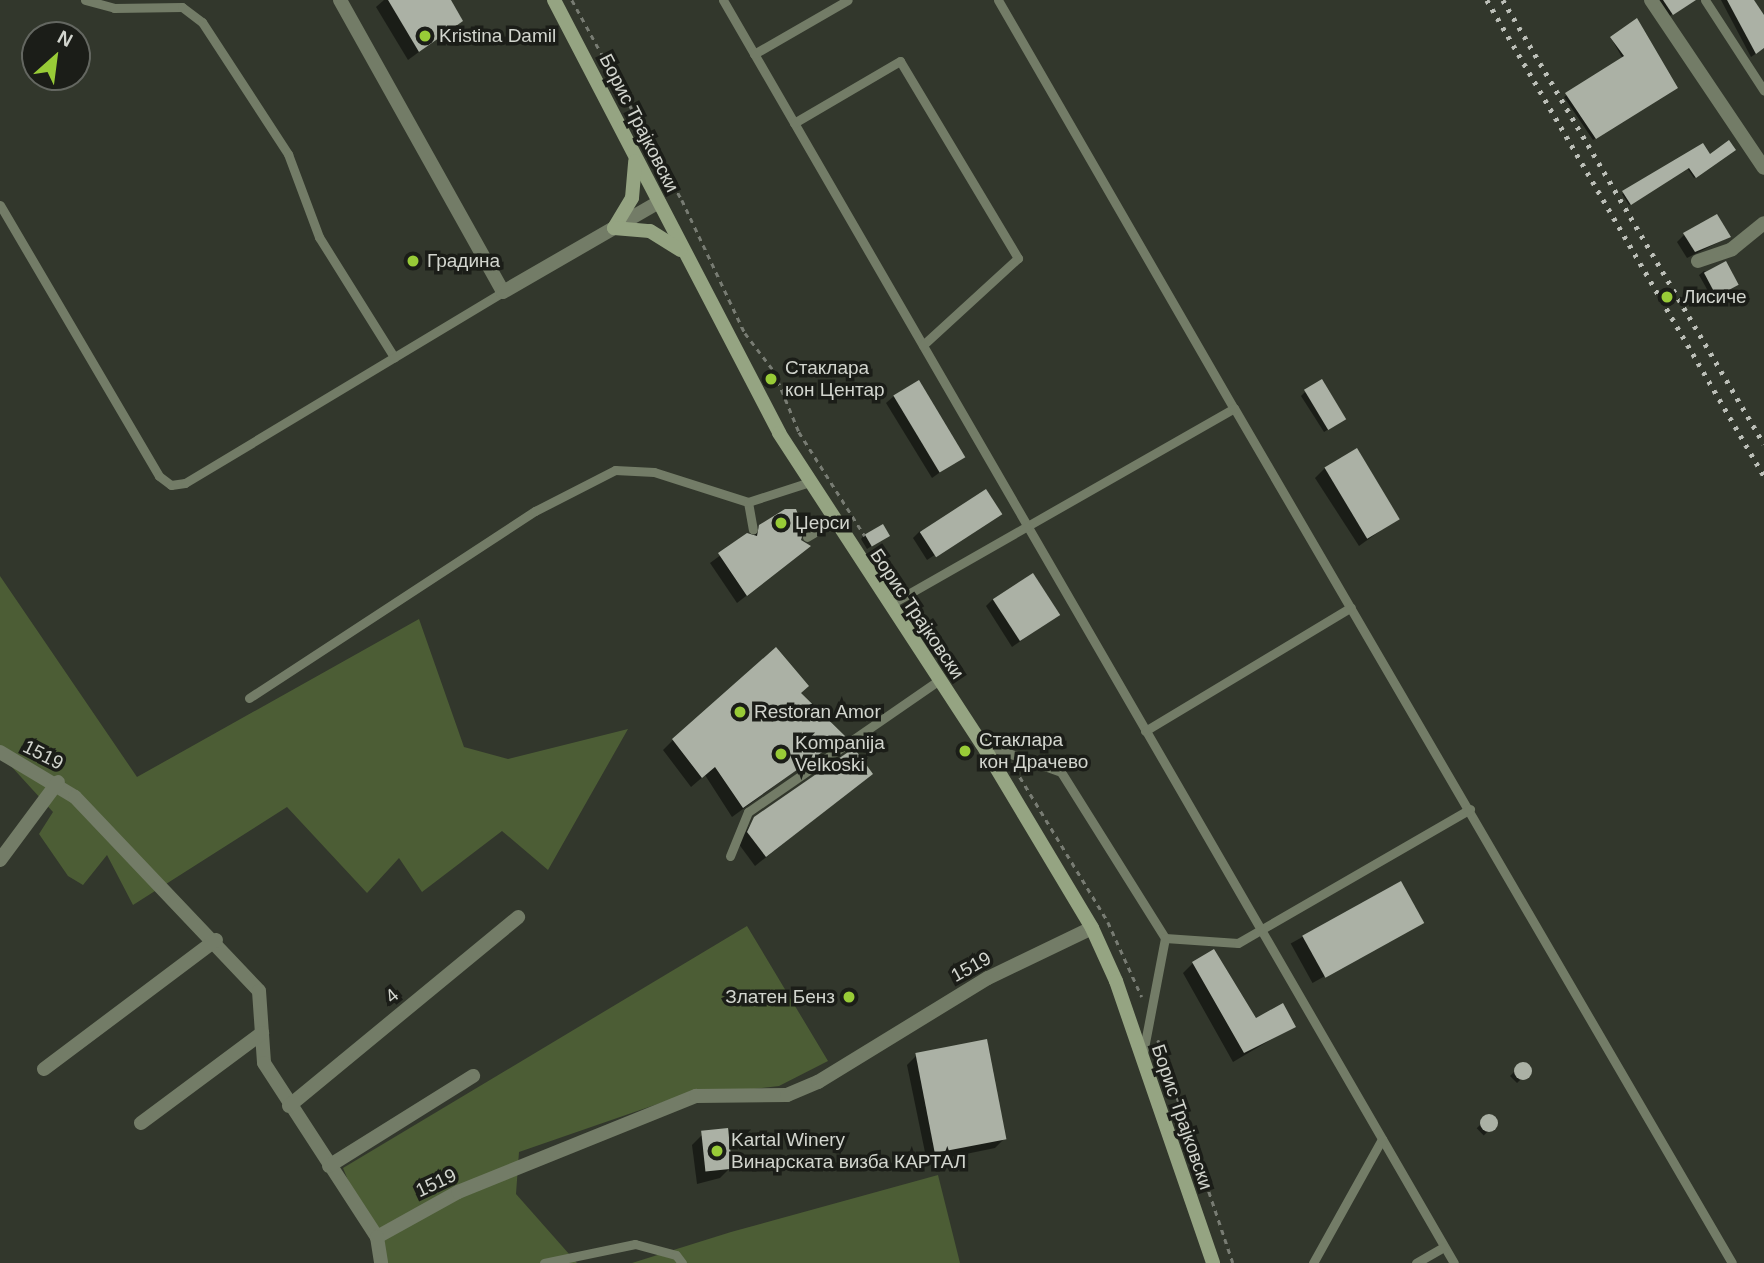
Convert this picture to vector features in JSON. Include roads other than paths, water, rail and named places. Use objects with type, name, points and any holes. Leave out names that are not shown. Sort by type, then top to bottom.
[{"type":"main road","name":"Борис Трајковски","points":[[554,0],[684,253],[810,482],[887,606],[982,744],[1092,928],[1213,1263]]},
{"type":"main road","points":[[634,152],[632,198],[614,228],[650,231],[684,253]]},
{"type":"street","points":[[340,0],[503,292],[659,202]]},
{"type":"street","points":[[1651,0],[1764,168]]},
{"type":"street","points":[[1698,261],[1732,248],[1764,223]]},
{"type":"street","name":"1519","points":[[0,752],[23,770],[58,782],[216,940],[259,991],[264,1063],[377,1237],[458,1192],[696,1096],[787,1095],[818,1082],[988,978],[1092,928]]},
{"type":"street","points":[[0,860],[58,782]]},
{"type":"street","name":"4","points":[[289,1105],[519,917]]},
{"type":"street","points":[[44,1069],[216,940]]},
{"type":"street","points":[[141,1123],[262,1034]]},
{"type":"street","points":[[329,1166],[472,1076]]},
{"type":"street","points":[[377,1237],[381,1263]]},
{"type":"lane","points":[[85,0],[114,8],[182,7],[202,22],[288,154],[318,237],[394,357]]},
{"type":"lane","points":[[723,0],[1454,1263]]},
{"type":"lane","points":[[754,54],[848,0]]},
{"type":"lane","points":[[998,0],[1732,1263]]},
{"type":"lane","points":[[1705,0],[1764,91]]},
{"type":"lane","points":[[794,123],[900,61],[1018,258],[923,345]]},
{"type":"lane","points":[[0,205],[159,476],[171,485],[185,483],[503,292]]},
{"type":"lane","points":[[887,606],[1234,408]]},
{"type":"lane","points":[[249,698],[536,511],[615,470],[654,472],[748,502],[810,482]]},
{"type":"lane","points":[[748,502],[752,530]]},
{"type":"lane","points":[[807,537],[834,521]]},
{"type":"lane","points":[[1145,731],[1351,607]]},
{"type":"lane","points":[[730,856],[748,812],[938,681]]},
{"type":"lane","points":[[982,744],[1061,772],[1165,938],[1142,1062]]},
{"type":"lane","points":[[1165,938],[1238,943],[1261,933],[1470,809]]},
{"type":"lane","points":[[1312,1263],[1382,1139]]},
{"type":"lane","points":[[544,1263],[635,1244],[676,1255],[682,1263]]},
{"type":"lane","points":[[1416,1263],[1444,1247]]},
{"type":"railway","points":[[1487,0],[1764,476]]},
{"type":"railway","points":[[1503,0],[1764,444]]},
{"type":"place","name":"Kristina Damil","points":[[425,36]]},
{"type":"place","name":"Градина","points":[[413,261]]},
{"type":"place","name":"Лисиче","points":[[1667,297]]},
{"type":"place","name":"Стаклара кон Центар","points":[[771,379]]},
{"type":"place","name":"Џерси","points":[[781,523]]},
{"type":"place","name":"Restoran Amor","points":[[740,712]]},
{"type":"place","name":"Стаклара кон Драчево","points":[[965,751]]},
{"type":"place","name":"Kompanija Velkoski","points":[[781,754]]},
{"type":"place","name":"Златен Бенз","points":[[849,997]]},
{"type":"place","name":"Kartal Winery Винарската визба КАРТАЛ","points":[[717,1151]]}]
